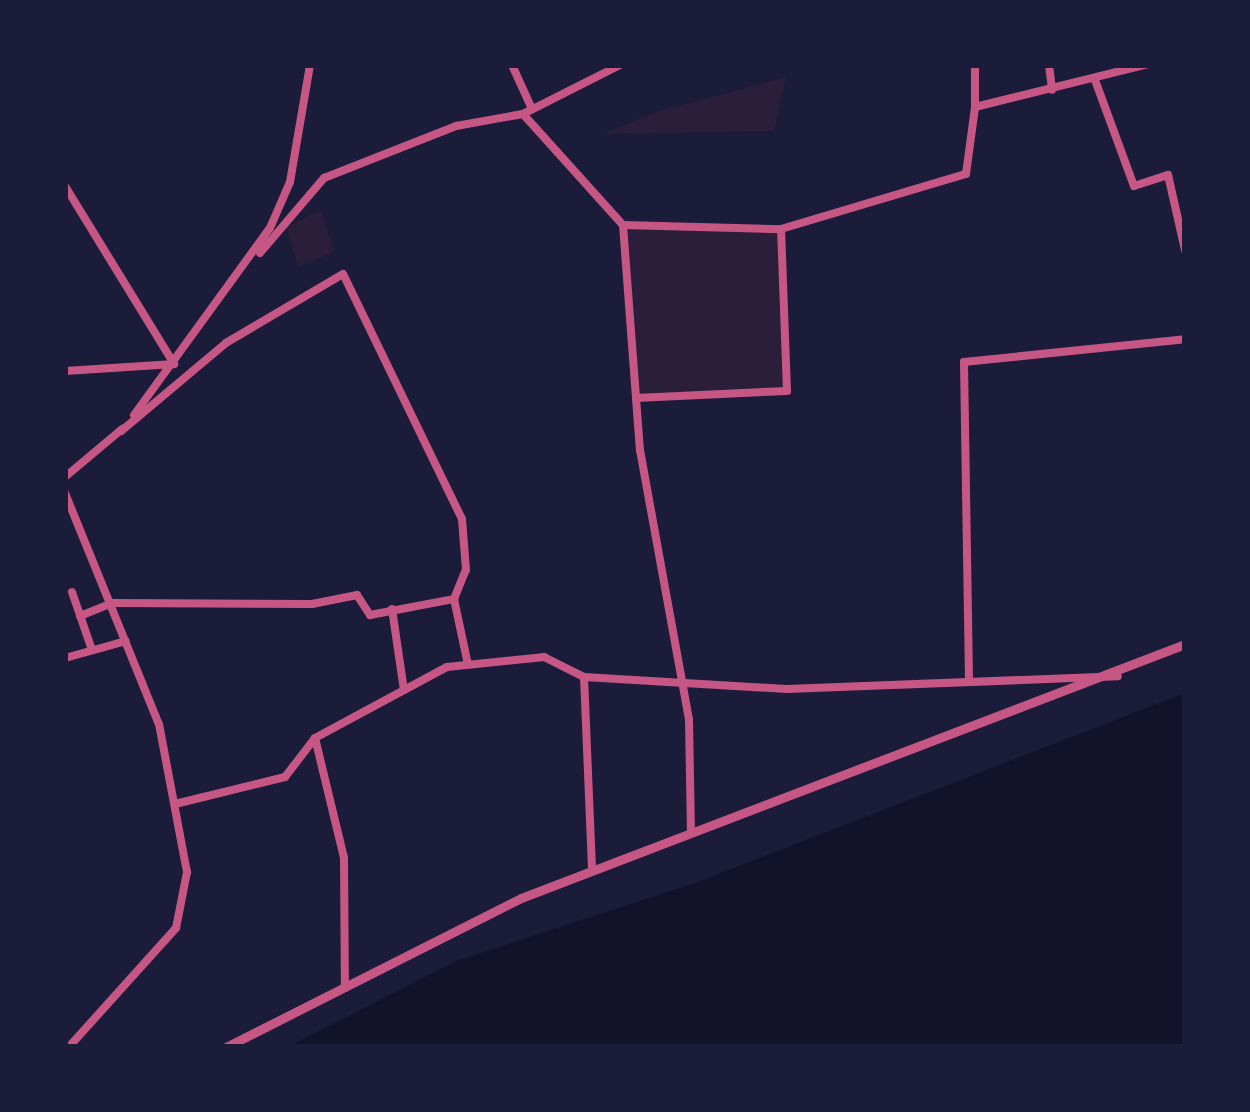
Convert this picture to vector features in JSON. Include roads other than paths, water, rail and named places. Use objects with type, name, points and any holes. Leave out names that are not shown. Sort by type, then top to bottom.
[{"type":"street","points":[[244,272],[290,182],[310,65]]},
{"type":"street","points":[[512,65],[528,112],[623,225],[636,398],[681,680],[691,831]]},
{"type":"street","points":[[121,430],[244,272],[324,178],[456,126],[528,112],[620,65]]},
{"type":"street","points":[[623,225],[781,229],[966,174],[975,107],[975,65]]},
{"type":"street","points":[[1049,65],[1052,90]]},
{"type":"street","points":[[975,107],[1095,80],[1111,70],[1145,65]]},
{"type":"street","points":[[1095,80],[1134,186],[1168,175],[1185,250]]},
{"type":"street","points":[[65,186],[174,364]]},
{"type":"street","points":[[636,398],[787,391],[781,229]]},
{"type":"street","points":[[65,477],[226,344],[343,274],[462,519],[466,570],[454,599],[468,665]]},
{"type":"street","points":[[969,680],[964,362],[1185,338]]},
{"type":"street","points":[[65,371],[174,364]]},
{"type":"street","points":[[65,493],[113,603],[179,803],[187,872],[176,928],[68,1047]]},
{"type":"street","points":[[72,592],[92,650]]},
{"type":"street","points":[[80,616],[113,603],[312,604],[357,595],[370,614],[454,599]]},
{"type":"street","points":[[392,609],[404,690]]},
{"type":"street","points":[[65,658],[126,640]]},
{"type":"street","points":[[226,1047],[592,870],[1118,676],[1185,644]]},
{"type":"street","points":[[179,803],[285,777],[315,738],[404,690],[468,665],[544,657],[584,676],[787,690],[1118,676]]},
{"type":"street","points":[[584,676],[592,870]]},
{"type":"street","points":[[315,738],[342,839],[345,988]]}]
